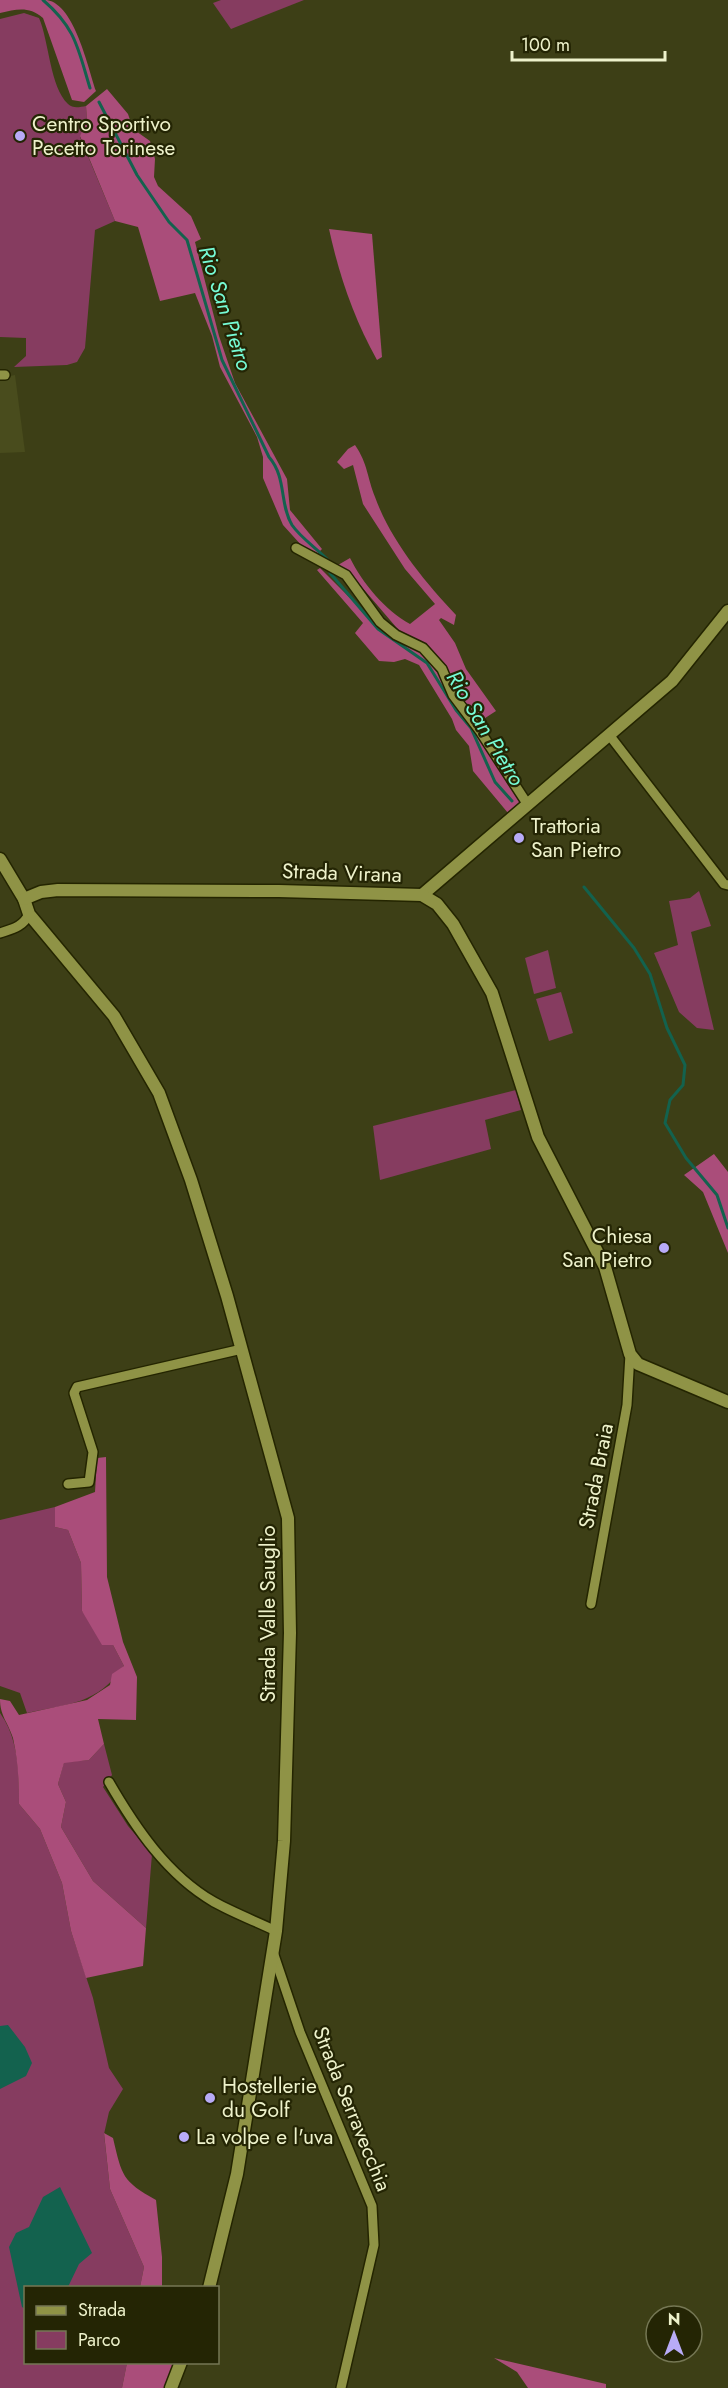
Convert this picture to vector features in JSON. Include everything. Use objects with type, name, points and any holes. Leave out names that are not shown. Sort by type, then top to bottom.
[{"type":"street","points":[[297,548],[346,575],[380,622],[396,635],[423,648],[442,669],[453,695],[480,731],[528,805]]},
{"type":"street","name":"Strada Virana","points":[[24,899],[41,892],[58,890],[291,891],[422,895],[672,681],[728,611]]},
{"type":"street","points":[[610,736],[724,884],[728,885]]},
{"type":"street","name":"Strada Valle Sauglio","points":[[0,859],[24,899],[29,914],[114,1017],[159,1093],[191,1180],[242,1349],[288,1518],[289,1656],[284,1841],[276,1931],[237,2174],[209,2286]]},
{"type":"street","points":[[422,895],[437,904],[453,924],[492,993],[538,1137],[605,1267],[630,1354],[638,1364],[728,1402]]},
{"type":"street","points":[[0,933],[16,928],[29,914]]},
{"type":"street","points":[[68,1484],[89,1482],[93,1452],[74,1393],[77,1387],[242,1349]]},
{"type":"street","name":"Strada Braia","points":[[591,1604],[624,1426],[630,1354]]},
{"type":"street","points":[[109,1782],[132,1821],[167,1865],[212,1901],[276,1931]]},
{"type":"street","name":"Strada Serravecchia","points":[[273,1952],[300,2032],[372,2206],[374,2245],[341,2388]]},
{"type":"street","points":[[171,2388],[180,2364]]},
{"type":"shaded area","points":[[0,0],[47,0],[57,4],[73,25],[96,91],[84,102],[72,100],[43,18],[28,10],[0,13]]},
{"type":"shaded area","points":[[107,89],[128,114],[133,129],[150,141],[155,159],[154,177],[158,186],[191,216],[201,239],[195,242],[219,336],[235,383],[287,479],[290,510],[322,549],[318,553],[302,546],[283,525],[263,478],[263,457],[257,437],[220,367],[212,336],[195,293],[160,301],[138,227],[115,221],[80,136],[87,120],[86,106]]},
{"type":"shaded area","points":[[329,229],[372,234],[382,357],[377,360],[348,296]]},
{"type":"shaded area","points":[[15,375],[25,452],[0,453],[0,378]]},
{"type":"shaded area","points":[[355,445],[382,513],[399,545],[456,615],[454,625],[441,618],[439,620],[455,643],[466,669],[496,711],[479,722],[464,708],[445,669],[402,634],[348,571],[338,565],[350,558],[376,596],[410,624],[435,604],[405,569],[363,504],[353,465],[344,469],[337,462],[348,449]]},
{"type":"shaded area","points":[[320,568],[367,615],[396,639],[418,649],[437,672],[518,796],[520,804],[508,813],[473,771],[469,746],[456,730],[452,719],[419,665],[405,659],[394,662],[379,661],[355,633],[363,623],[317,570]]},
{"type":"shaded area","points":[[714,1154],[728,1172],[728,1253],[703,1192],[684,1175]]},
{"type":"shaded area","points":[[106,1457],[107,1577],[123,1642],[137,1677],[136,1720],[98,1719],[104,1744],[89,1760],[64,1763],[58,1784],[66,1802],[61,1827],[93,1881],[146,1928],[143,1966],[86,1978],[71,1931],[62,1883],[40,1829],[19,1804],[15,1746],[1,1710],[0,1699],[10,1701],[19,1715],[87,1700],[110,1685],[112,1674],[124,1666],[113,1645],[102,1645],[82,1611],[81,1563],[68,1530],[55,1527],[55,1507],[95,1492],[97,1458]]},
{"type":"shaded area","points":[[104,2133],[113,2138],[125,2176],[136,2188],[156,2200],[162,2257],[162,2286],[140,2286],[144,2267],[110,2189]]},
{"type":"shaded area","points":[[494,2358],[606,2384],[606,2388],[528,2388],[517,2372]]},
{"type":"shaded area","points":[[127,2364],[174,2364],[165,2388],[122,2388]]},
{"type":"green space","points":[[221,0],[304,0],[231,29],[213,3]]},
{"type":"green space","points":[[24,13],[39,18],[57,87],[62,96],[72,107],[86,106],[87,120],[80,137],[115,221],[95,230],[85,348],[77,362],[67,365],[14,367],[26,356],[26,338],[0,337],[0,19]]},
{"type":"green space","points":[[699,891],[711,926],[691,932],[714,1030],[697,1028],[679,1012],[654,953],[678,945],[669,901],[690,898]]},
{"type":"green space","points":[[548,950],[556,988],[534,994],[525,958]]},
{"type":"green space","points":[[561,992],[573,1033],[549,1041],[536,999]]},
{"type":"green space","points":[[516,1090],[521,1110],[485,1120],[491,1149],[380,1180],[373,1126]]},
{"type":"green space","points":[[55,1507],[55,1527],[68,1530],[81,1563],[82,1611],[113,1645],[124,1666],[114,1679],[93,1695],[70,1704],[27,1713],[20,1693],[0,1686],[0,1520]]},
{"type":"green space","points":[[0,1713],[11,1734],[17,1757],[19,1804],[40,1829],[62,1883],[71,1931],[93,1998],[109,2068],[123,2089],[109,2112],[104,2134],[110,2189],[144,2267],[140,2286],[24,2286],[24,2364],[127,2364],[122,2388],[0,2388]]},
{"type":"green space","points":[[104,1744],[112,1775],[103,1787],[128,1826],[152,1854],[146,1928],[93,1881],[61,1827],[66,1802],[58,1784],[64,1762],[89,1760]]},
{"type":"water","points":[[8,2025],[25,2047],[32,2063],[26,2076],[0,2089],[0,2026]]},
{"type":"water","points":[[60,2187],[92,2253],[79,2264],[68,2286],[24,2286],[24,2308],[9,2247],[16,2233],[29,2227],[43,2197]]},
{"type":"waterway","name":"Rio San Pietro","points":[[43,0],[63,20],[69,30],[79,50],[90,88]]},
{"type":"waterway","name":"Rio San Pietro","points":[[99,102],[137,175],[169,222],[187,240],[222,360],[275,465],[288,517],[299,534],[327,559]]},
{"type":"waterway","name":"Rio San Pietro","points":[[330,573],[378,629],[427,663],[456,710],[471,728],[495,782],[512,801]]},
{"type":"waterway","name":"Rio San Pietro","points":[[584,887],[634,948],[650,974],[667,1028],[685,1065],[683,1085],[670,1100],[665,1123],[686,1158],[717,1195],[728,1228]]},
{"type":"place","name":"Centro Sportivo Pecetto Torinese","points":[[20,136]]},
{"type":"place","name":"Trattoria San Pietro","points":[[519,838]]},
{"type":"place","name":"Chiesa San Pietro","points":[[664,1248]]},
{"type":"place","name":"Hostellerie du Golf","points":[[210,2098]]},
{"type":"place","name":"La volpe e l'uva","points":[[184,2137]]}]
